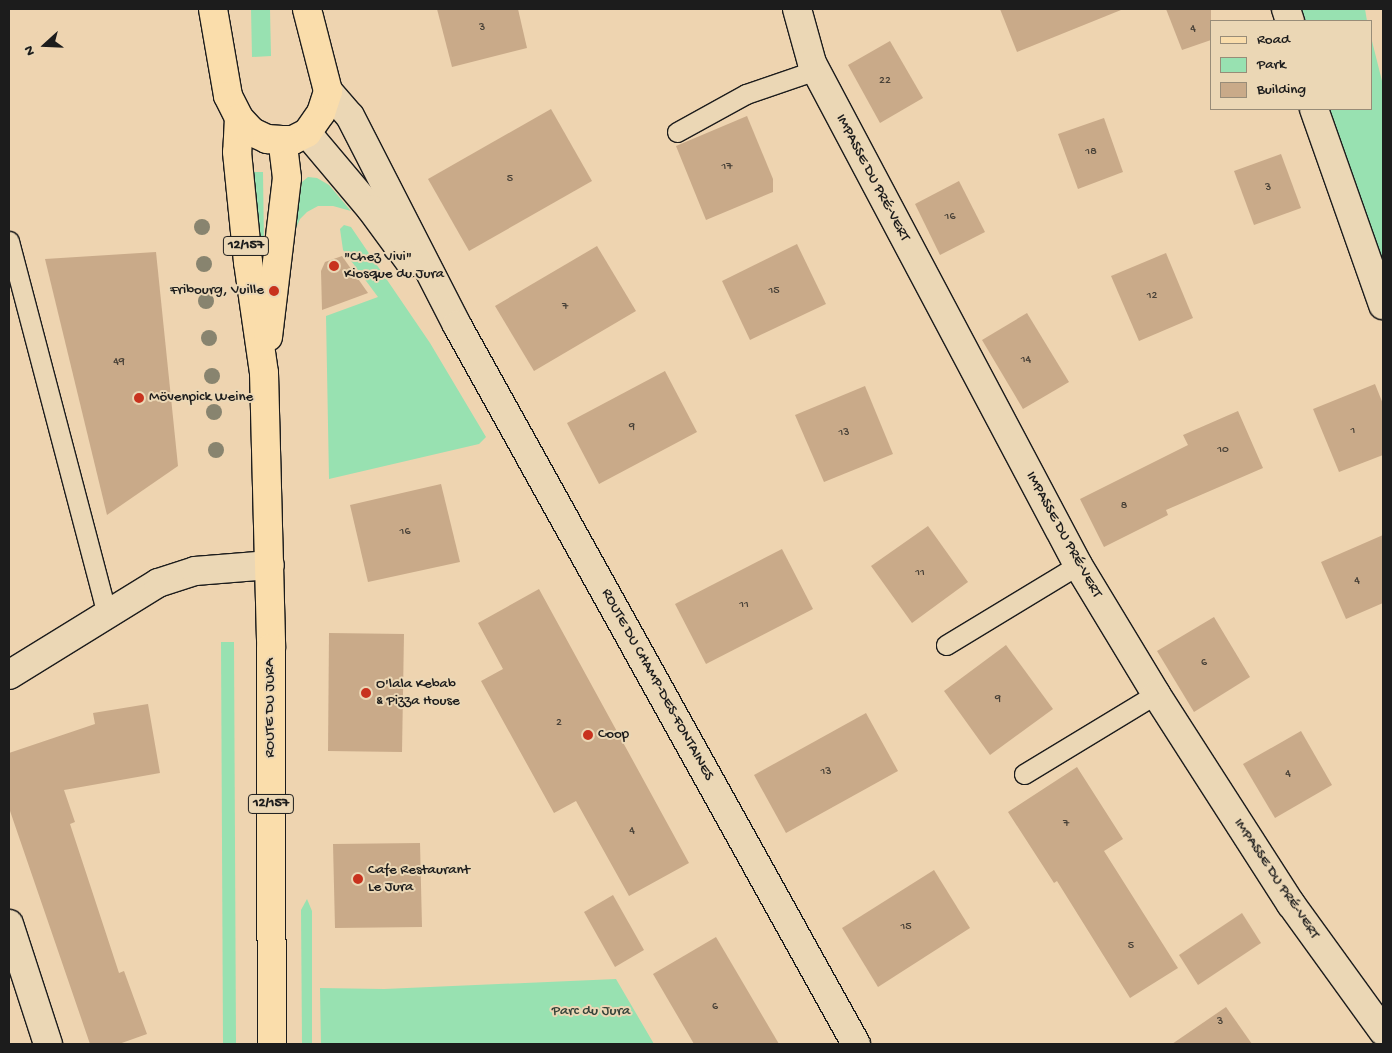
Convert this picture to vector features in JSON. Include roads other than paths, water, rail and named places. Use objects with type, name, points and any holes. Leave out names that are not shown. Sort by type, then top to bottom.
[{"type":"main road","name":"12/157","points":[[213,9],[228,96],[239,118],[252,132],[267,139],[293,140],[308,133]]},
{"type":"main road","points":[[306,9],[328,92],[322,113],[308,133]]},
{"type":"main road","name":"ROUTE DU JURA","points":[[239,118],[237,152],[248,262],[264,373],[270,564],[272,1044]]},
{"type":"main road","name":"ROUTE DU JURA","points":[[264,373],[287,178],[282,140]]},
{"type":"street","name":"IMPASSE DU PRÉ-VERT","points":[[796,9],[816,70],[1078,565],[1156,694],[1291,904],[1383,1031]]},
{"type":"street","name":"ROUTE DU CHAMP-DES-FONTAINES","points":[[328,92],[350,116],[457,325],[856,1044]]},
{"type":"street","points":[[1314,110],[1383,305]]},
{"type":"street","name":"ROUTE DU CHAMP-DES-FONTAINES","points":[[308,133],[371,209],[457,325]]},
{"type":"street","points":[[9,675],[158,583],[182,574],[270,564]]},
{"type":"street","points":[[9,924],[48,1044]]},
{"type":"lane","points":[[677,132],[746,94],[816,70]]},
{"type":"lane","points":[[9,241],[107,614]]},
{"type":"lane","points":[[946,645],[1078,565]]},
{"type":"lane","points":[[1024,774],[1156,694]]},
{"type":"place","name":"\"Chez Vivi\" Kiosque du Jura","points":[[334,266]]},
{"type":"place","name":"Fribourg, Vuille","points":[[274,291]]},
{"type":"place","name":"Mövenpick Weine","points":[[139,398]]},
{"type":"place","name":"O'lala Kebab & Pizza House","points":[[366,693]]},
{"type":"place","name":"Coop","points":[[588,735]]},
{"type":"place","name":"Cafe Restaurant Le Jura","points":[[358,879]]},
{"type":"park label","name":"Parc du Jura","points":[[591,1012]]}]
